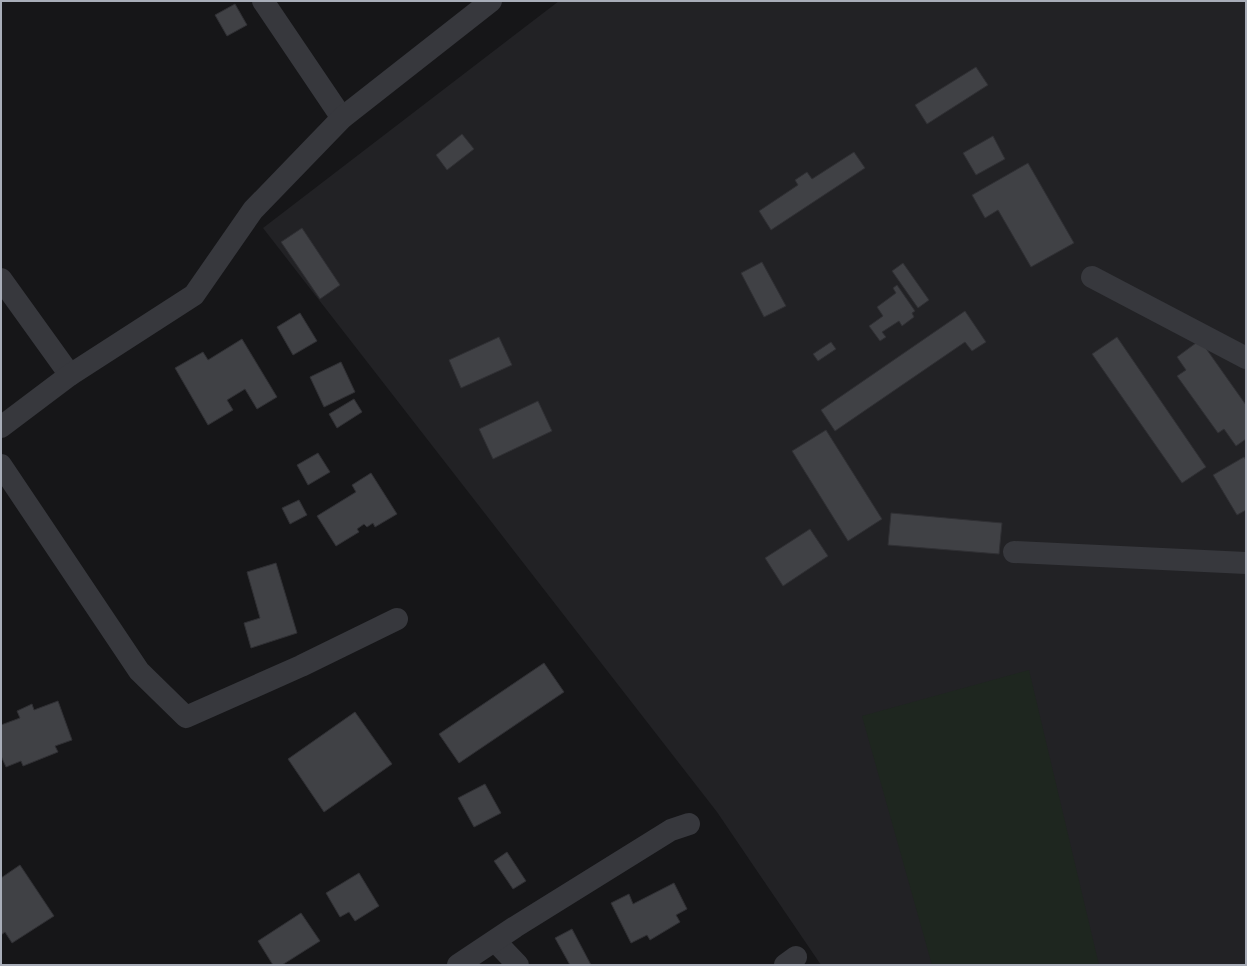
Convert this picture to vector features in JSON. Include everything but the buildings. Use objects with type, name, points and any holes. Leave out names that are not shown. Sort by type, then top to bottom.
[{"type":"street","points":[[262,1],[342,118]]},
{"type":"street","points":[[1,427],[70,375],[194,295],[253,210],[342,118],[491,1]]},
{"type":"street","points":[[1092,277],[1246,358]]},
{"type":"street","points":[[1,279],[70,375]]},
{"type":"street","points":[[1,465],[139,671],[186,717],[302,666],[396,619]]},
{"type":"street","points":[[1014,552],[1246,563]]},
{"type":"street","points":[[458,965],[671,830],[689,824]]},
{"type":"street","points":[[494,941],[518,965]]},
{"type":"shaded area","points":[[559,1],[1246,1],[1246,965],[821,965],[717,812],[263,228]]},
{"type":"shaded area","points":[[1029,670],[1099,965],[932,965],[862,716]]}]
